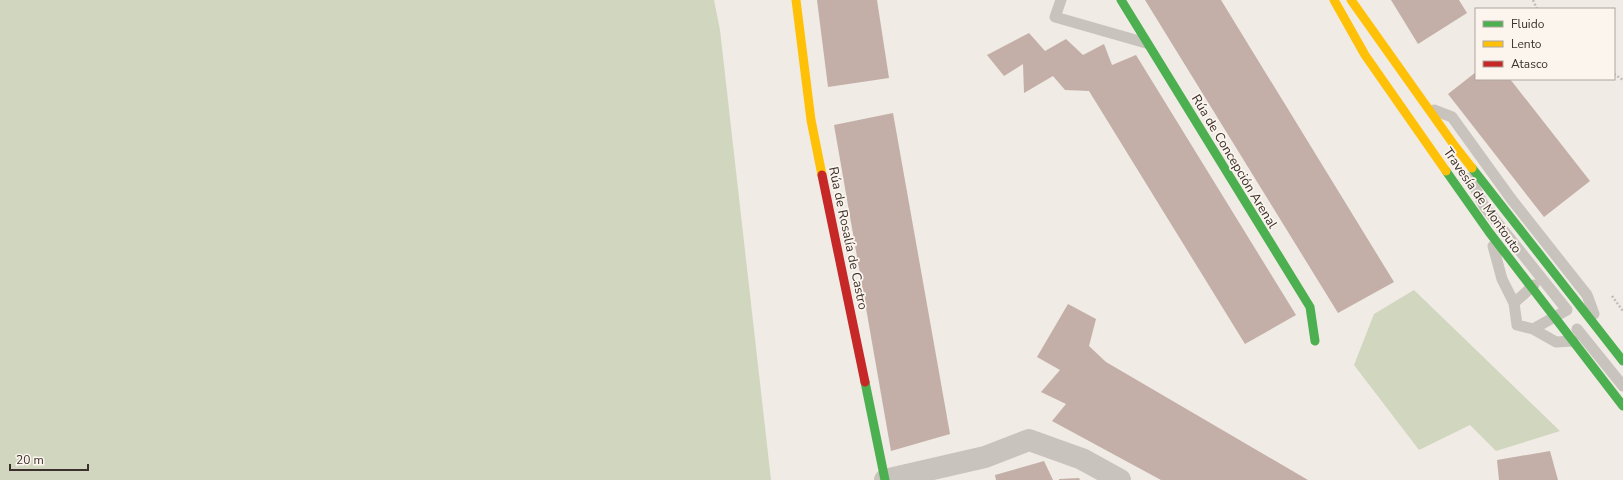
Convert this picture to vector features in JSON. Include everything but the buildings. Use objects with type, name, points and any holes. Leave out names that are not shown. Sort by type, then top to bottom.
[{"type":"main road","name":"Rúa de Rosalía de Castro","points":[[796,0],[811,120],[885,480]]},
{"type":"main road","name":"Rúa de Concepción Arenal","points":[[1121,0],[1310,307],[1315,341]]},
{"type":"main road","name":"Travesía de Montouto","points":[[1334,0],[1365,55],[1489,232],[1531,288]]},
{"type":"main road","name":"Travesía de Montouto","points":[[1351,0],[1454,145],[1623,361]]},
{"type":"main road","points":[[1559,315],[1573,341],[1623,406]]},
{"type":"street","points":[[885,480],[985,457],[1029,440],[1082,460],[1120,480]]},
{"type":"lane","points":[[1061,0],[1055,17],[1148,44]]},
{"type":"lane","points":[[1428,107],[1452,117],[1512,200],[1587,295],[1600,331]]},
{"type":"lane","points":[[1454,145],[1484,206],[1567,310],[1533,329]]},
{"type":"lane","points":[[1489,232],[1502,279],[1514,303],[1517,325],[1533,329],[1556,342],[1573,341]]},
{"type":"lane","points":[[1514,303],[1539,281],[1559,315],[1623,386]]},
{"type":"path","points":[[1612,296],[1623,311]]},
{"type":"green space","points":[[0,0],[714,0],[720,30],[771,480],[0,480]]},
{"type":"green space","points":[[1414,290],[1560,431],[1496,451],[1470,425],[1419,450],[1354,365],[1374,314]]},
{"type":"traffic: fast","points":[[1121,0],[1310,307],[1315,341]]},
{"type":"traffic: fast","points":[[1472,168],[1623,361]]},
{"type":"traffic: fast","points":[[1446,171],[1489,232],[1623,406]]},
{"type":"traffic: fast","points":[[865,382],[885,480]]},
{"type":"traffic: slow","points":[[796,0],[811,120],[822,175]]},
{"type":"traffic: slow","points":[[1334,0],[1365,55],[1446,171]]},
{"type":"traffic: slow","points":[[1351,0],[1472,168]]},
{"type":"traffic: jam","points":[[822,175],[865,382]]}]
